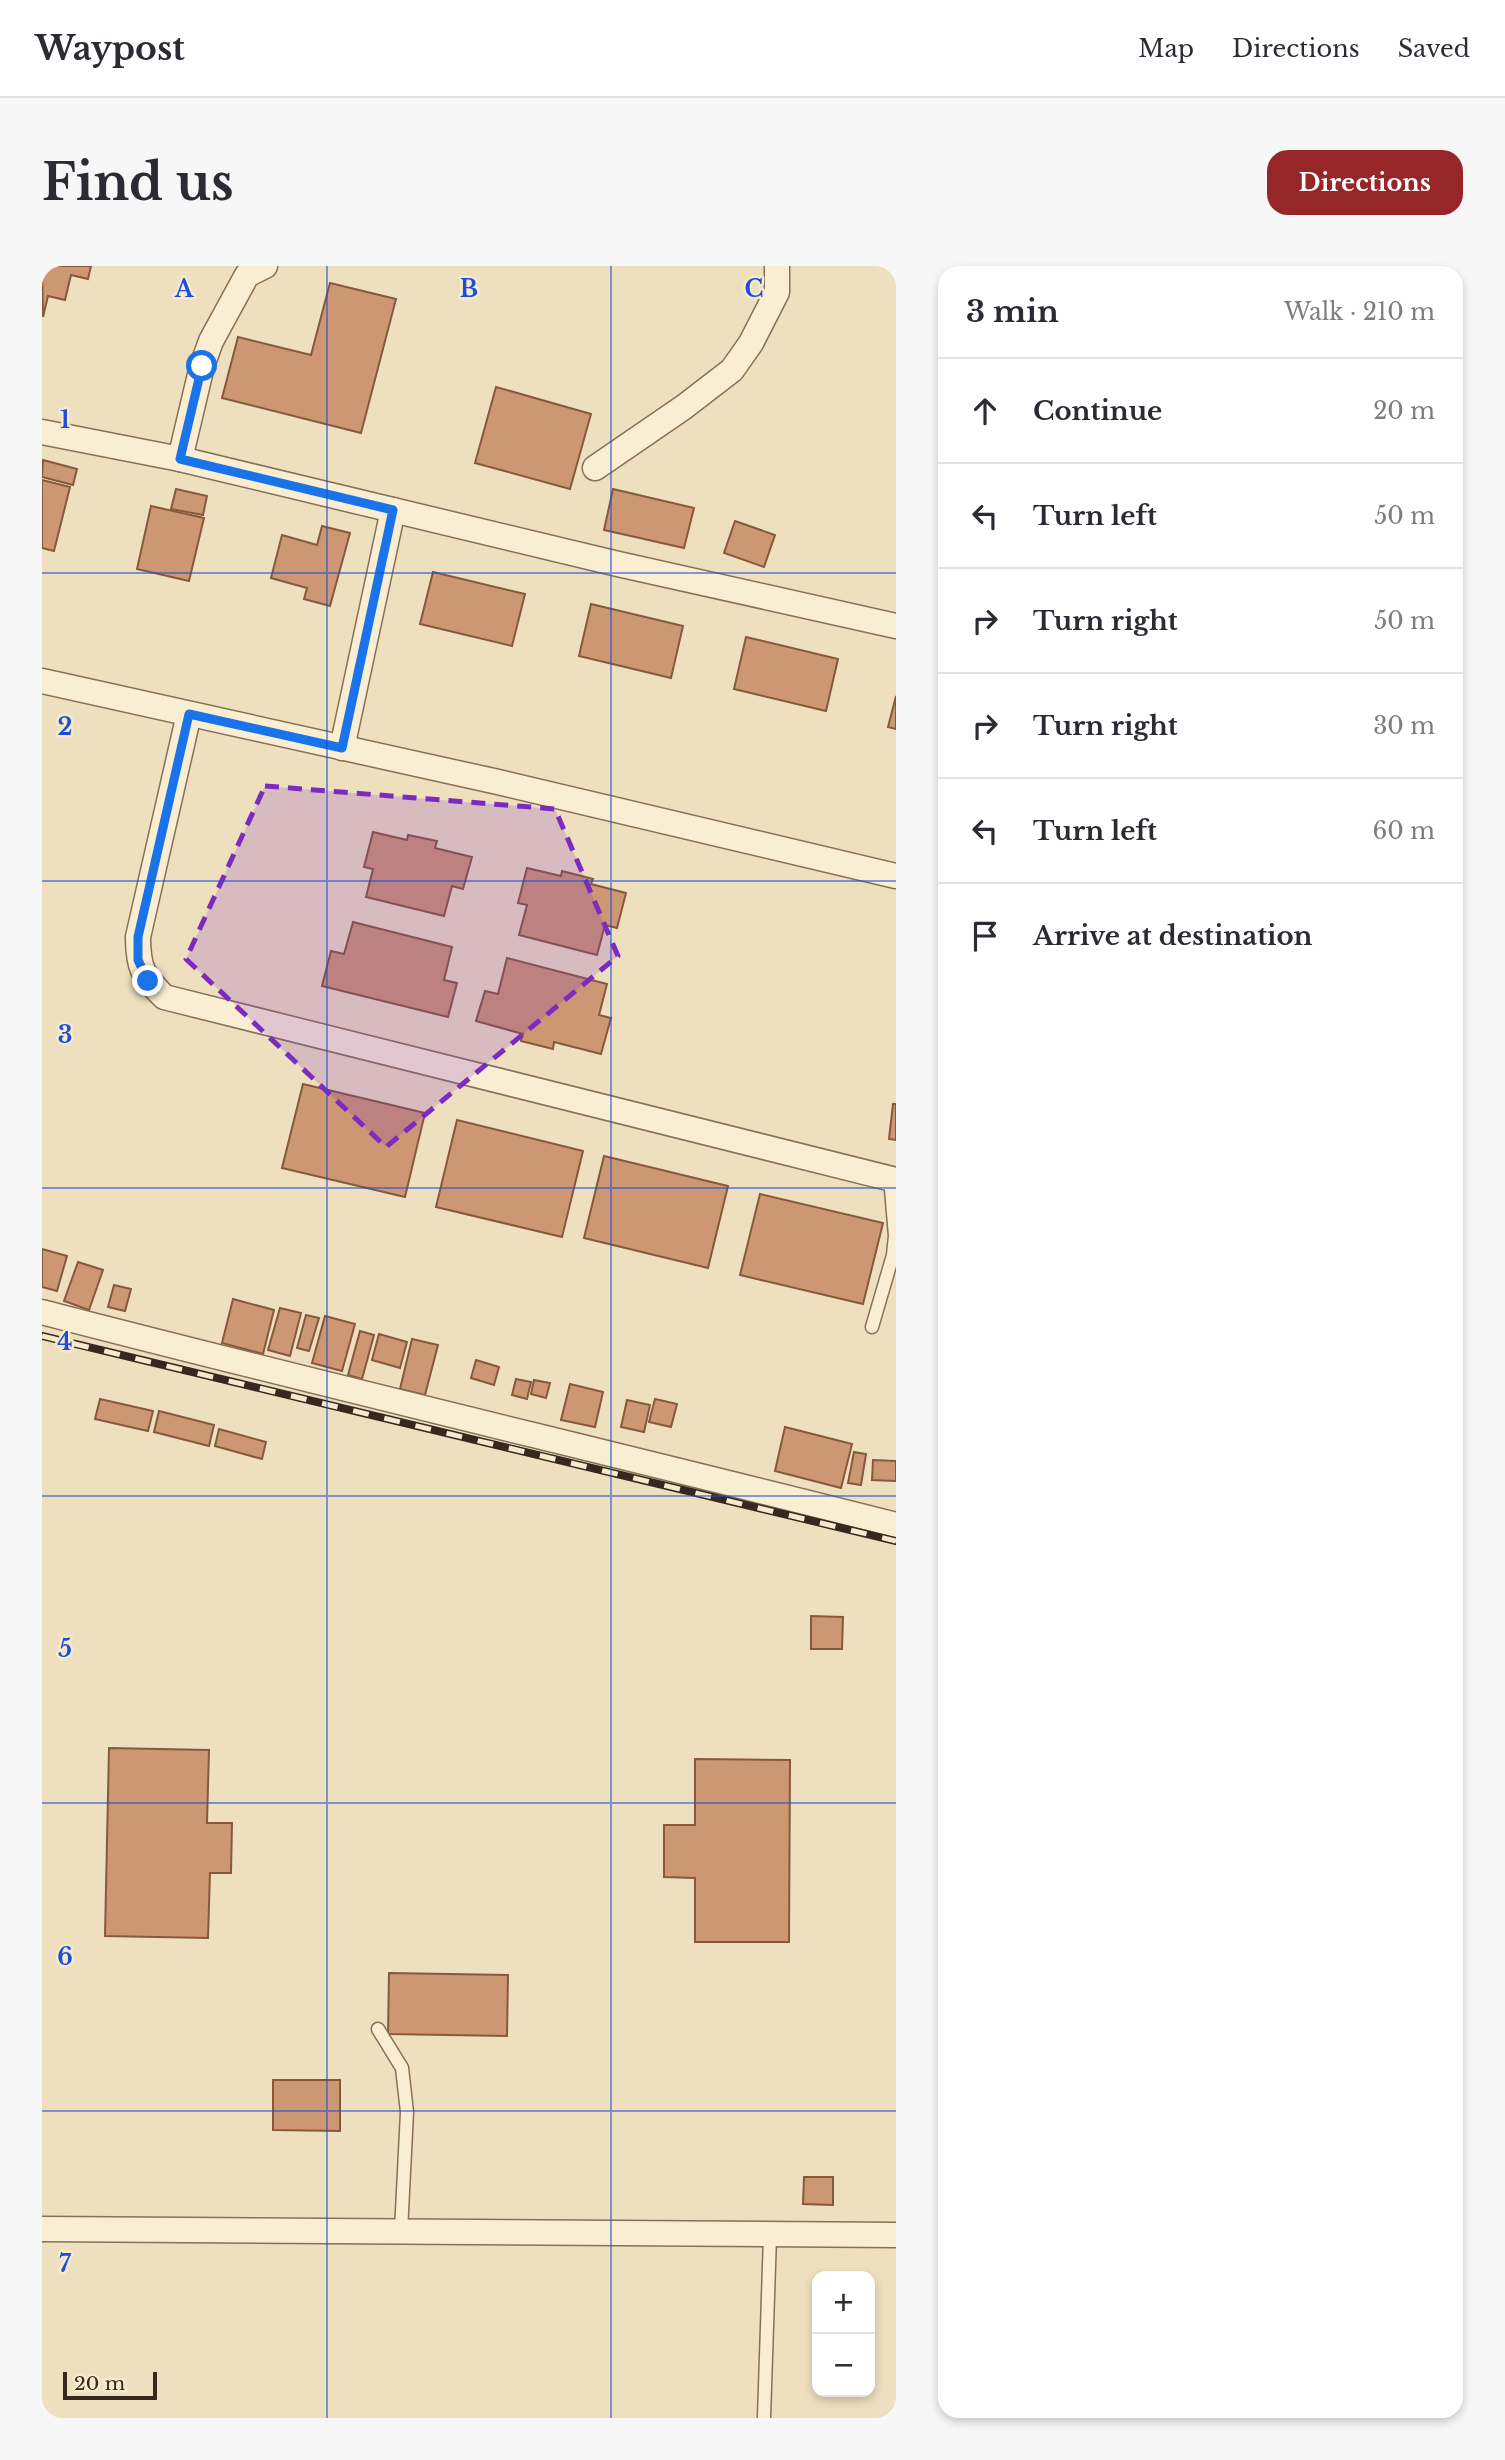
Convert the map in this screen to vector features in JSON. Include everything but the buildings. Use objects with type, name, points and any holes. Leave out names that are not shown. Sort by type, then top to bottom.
[{"type":"street","points":[[180,459],[202,366],[211,341],[247,275],[265,266]]},
{"type":"street","points":[[595,468],[684,407],[732,370],[751,343],[777,292],[777,266]]},
{"type":"street","points":[[42,432],[180,459],[618,564],[896,626]]},
{"type":"street","points":[[342,748],[393,510]]},
{"type":"street","points":[[43,681],[896,876]]},
{"type":"street","points":[[189,714],[138,937],[138,960],[148,981],[164,997],[893,1179]]},
{"type":"street","points":[[42,1312],[291,1377],[896,1525]]},
{"type":"street","points":[[42,2229],[896,2235]]},
{"type":"lane","points":[[872,1328],[893,1255],[893,1179]]},
{"type":"lane","points":[[378,2029],[402,2068],[407,2112],[401,2231]]},
{"type":"lane","points":[[764,2417],[770,2236]]},
{"type":"highlighted area","points":[[265,786],[555,809],[618,956],[386,1147],[186,959]]},
{"type":"railway","points":[[42,1336],[896,1541]]},
{"type":"route","points":[[148,981],[138,960],[138,937],[189,714],[342,748],[393,510],[180,459],[202,366]]}]
